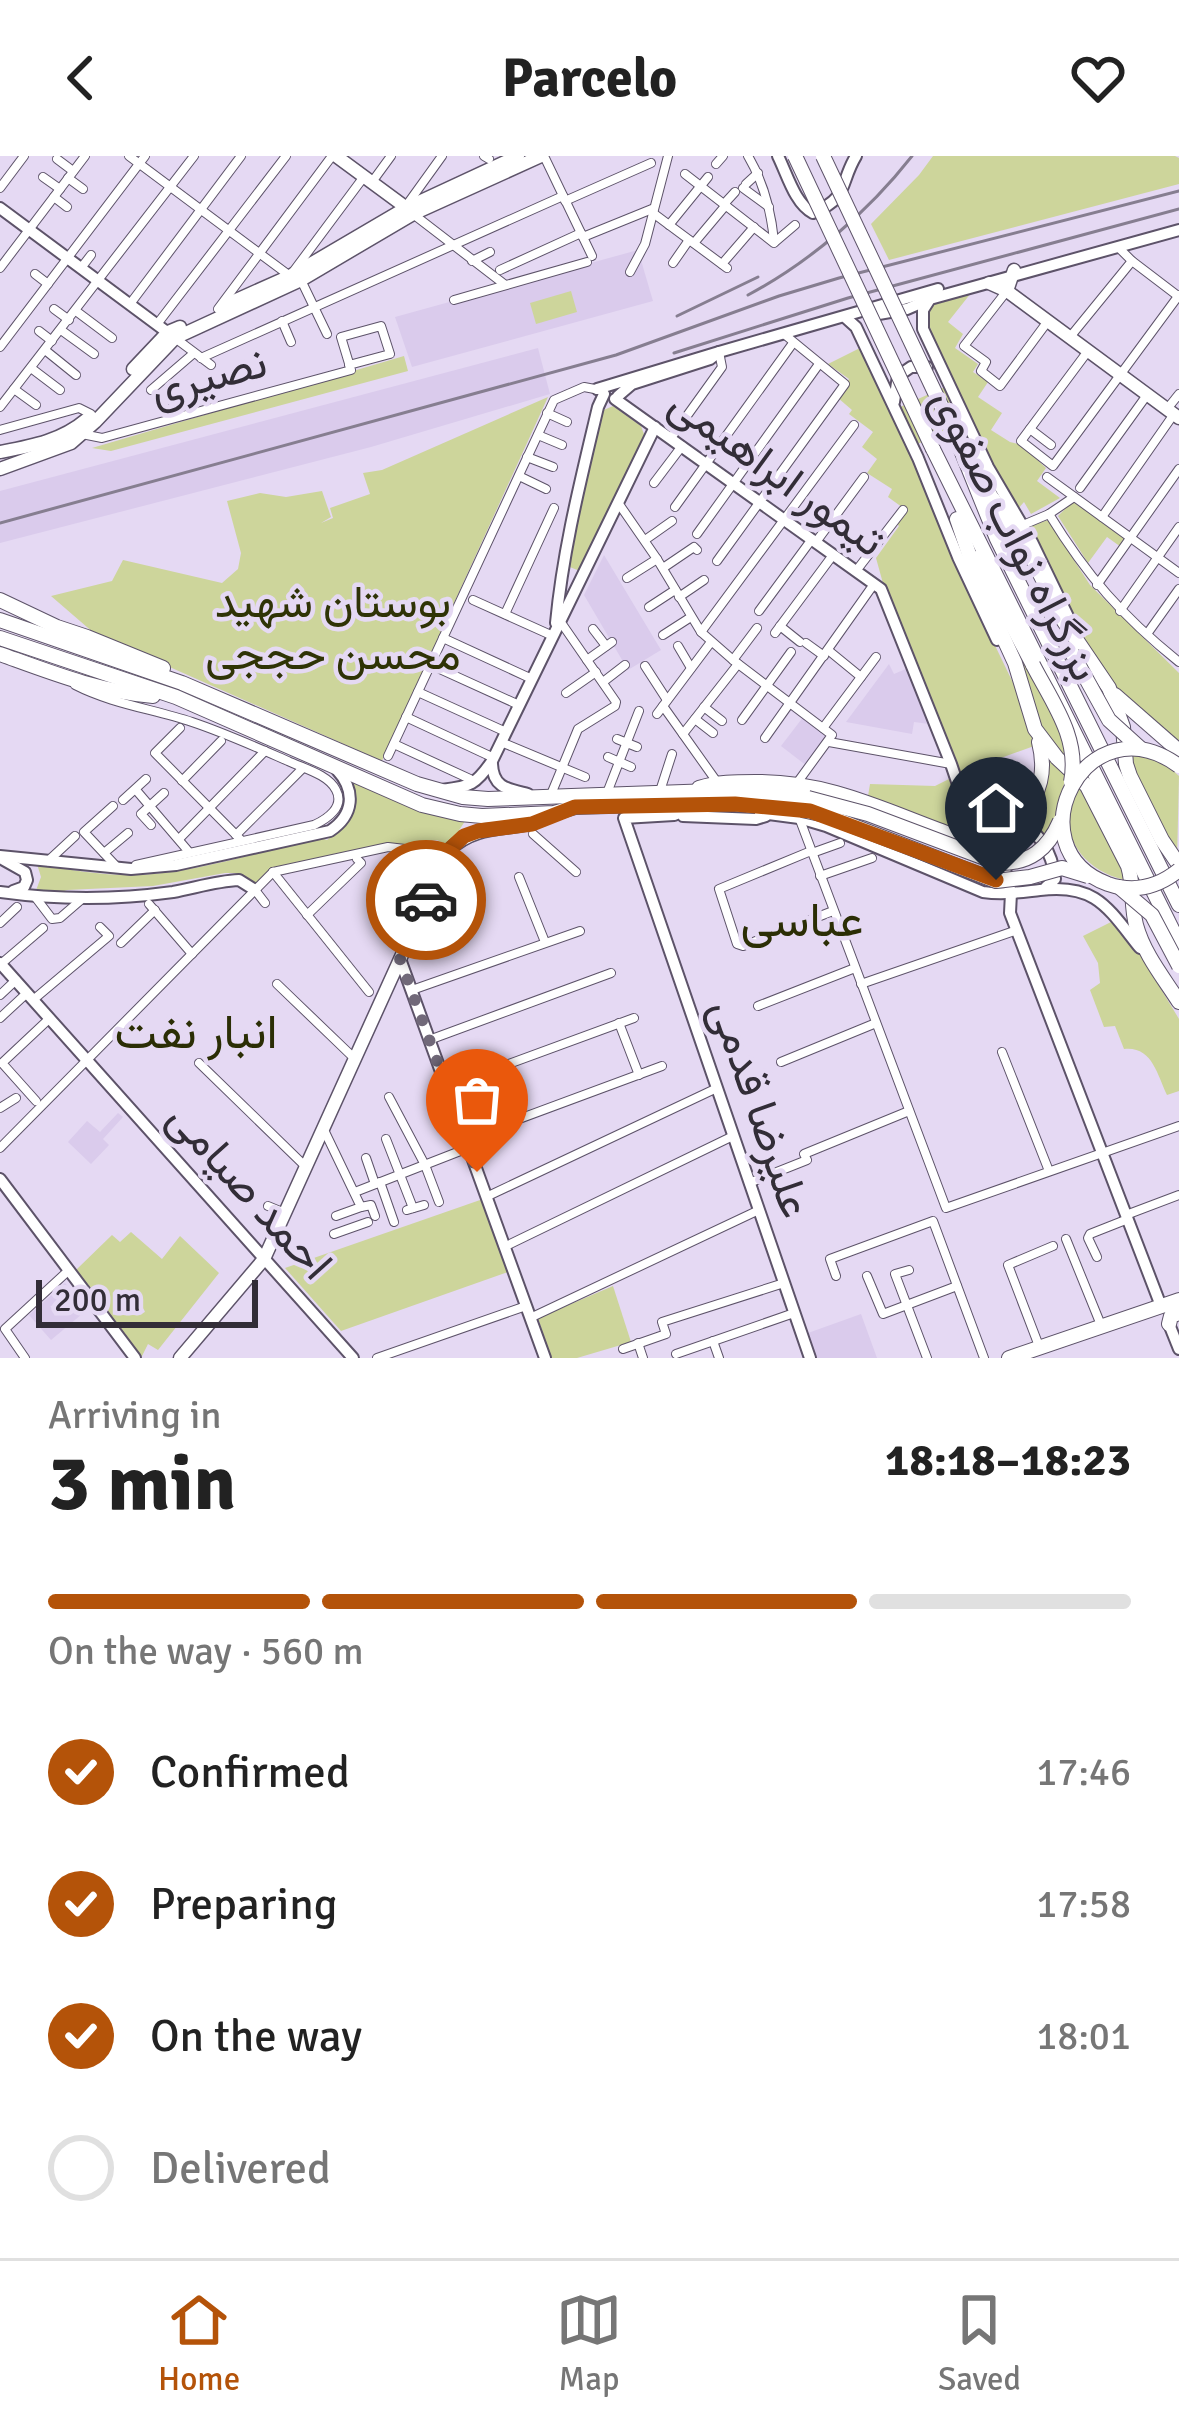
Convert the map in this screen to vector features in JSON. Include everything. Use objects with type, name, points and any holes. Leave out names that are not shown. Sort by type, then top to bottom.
[{"type":"main road","points":[[334,156],[408,210]]},
{"type":"main road","points":[[0,466],[57,450],[167,331],[295,278],[408,210],[518,156]]},
{"type":"main road","points":[[408,210],[542,156]]},
{"type":"main road","name":"بزرگراه نواب صفوی","points":[[795,156],[936,456],[1179,943]]},
{"type":"main road","name":"بزرگراه نواب صفوی","points":[[823,156],[957,440],[998,539],[1179,905]]},
{"type":"main road","points":[[1007,291],[1014,273]]},
{"type":"main road","points":[[0,466],[79,430],[167,331],[295,278]]},
{"type":"main road","points":[[988,283],[1007,291],[1173,414]]},
{"type":"main road","points":[[957,440],[1077,651],[1109,720],[1141,748]]},
{"type":"main road","points":[[0,452],[45,443]]},
{"type":"main road","points":[[694,798],[717,782],[796,783],[860,799],[956,836],[1009,824],[1027,808],[1041,779],[1035,729],[1015,663],[981,589],[936,456]]},
{"type":"main road","points":[[0,620],[417,784],[463,797],[659,793],[868,814],[998,863],[1018,862],[1050,842],[1062,816],[1074,764],[1071,738],[957,519]]},
{"type":"main road","points":[[0,600],[162,667],[179,690]]},
{"type":"main road","points":[[0,638],[179,690],[305,760],[422,805],[482,816],[554,813]]},
{"type":"main road","points":[[1077,651],[1125,706],[1179,751]]},
{"type":"main road","points":[[0,654],[126,694],[179,690]]},
{"type":"main road","points":[[180,1358],[264,1259],[428,895],[450,849],[464,836],[532,824],[575,807],[694,798],[825,815],[985,878],[1008,880],[1062,868],[1119,887],[1155,885],[1179,868],[1128,770],[1124,727],[1109,688]]},
{"type":"main road","points":[[1035,729],[1057,758],[1087,785],[1128,866],[1136,923],[1154,965],[1179,1002]]},
{"type":"main road","points":[[1070,787],[1099,757],[1126,748],[1154,752],[1179,765]]},
{"type":"main road","points":[[968,812],[981,834]]},
{"type":"main road","points":[[956,836],[968,812]]},
{"type":"main road","points":[[1062,816],[1068,848],[1102,882]]},
{"type":"main road","points":[[1119,887],[1152,915],[1179,966]]},
{"type":"main road","points":[[1009,1358],[1179,1296]]},
{"type":"street","points":[[2,261],[85,156]]},
{"type":"street","points":[[129,156],[142,160],[170,187],[295,278],[327,334]]},
{"type":"street","points":[[0,406],[194,156]]},
{"type":"street","points":[[130,304],[241,156]]},
{"type":"street","points":[[167,331],[230,230],[286,156]]},
{"type":"street","points":[[218,309],[334,156]]},
{"type":"street","points":[[295,278],[368,179],[391,156]]},
{"type":"street","points":[[442,156],[408,210],[506,285]]},
{"type":"street","points":[[454,300],[589,259],[542,156]]},
{"type":"street","points":[[630,272],[645,244],[668,156]]},
{"type":"street","points":[[748,156],[771,208],[774,242]]},
{"type":"street","points":[[778,156],[801,203],[813,213],[835,201],[846,184],[842,156]]},
{"type":"street","points":[[847,171],[856,156]]},
{"type":"street","points":[[0,188],[22,157]]},
{"type":"street","points":[[478,174],[488,157]]},
{"type":"street","points":[[57,159],[83,189]]},
{"type":"street","points":[[151,390],[198,355],[649,159],[662,183]]},
{"type":"street","points":[[2,340],[142,160]]},
{"type":"street","points":[[673,263],[758,172]]},
{"type":"street","points":[[685,174],[774,242]]},
{"type":"street","points":[[43,177],[67,207]]},
{"type":"street","points":[[669,225],[708,177]]},
{"type":"street","points":[[741,188],[771,208]]},
{"type":"street","points":[[0,208],[211,365]]},
{"type":"street","points":[[500,270],[653,211]]},
{"type":"street","points":[[653,211],[724,266],[754,227]]},
{"type":"street","points":[[619,222],[623,233]]},
{"type":"street","points":[[774,242],[795,225]]},
{"type":"street","points":[[556,630],[561,570],[598,407],[608,393],[719,352],[788,339],[861,312],[903,305],[1179,228]]},
{"type":"street","points":[[1088,351],[1021,442],[1053,466],[1179,296],[1117,244]]},
{"type":"street","points":[[472,261],[490,252]]},
{"type":"street","points":[[81,268],[91,255]]},
{"type":"street","points":[[1070,338],[1132,261]]},
{"type":"street","points":[[846,317],[930,299],[1014,273]]},
{"type":"street","points":[[34,274],[48,284]]},
{"type":"street","points":[[1007,291],[964,346],[986,362],[980,371],[1000,386],[1048,321]]},
{"type":"street","points":[[923,329],[923,310],[930,299]]},
{"type":"street","points":[[903,305],[923,329],[988,466],[1060,598],[1077,651]]},
{"type":"street","points":[[54,309],[68,320]]},
{"type":"street","points":[[76,310],[112,338]]},
{"type":"street","points":[[846,317],[856,328],[933,492],[970,585],[1018,677]]},
{"type":"street","points":[[282,321],[291,342]]},
{"type":"street","points":[[381,326],[390,354],[350,368],[341,337],[381,326]]},
{"type":"street","points":[[61,330],[94,354]]},
{"type":"street","points":[[39,331],[52,341]]},
{"type":"street","points":[[717,561],[845,384],[788,339]]},
{"type":"street","points":[[675,507],[788,339]]},
{"type":"street","points":[[45,350],[76,375]]},
{"type":"street","points":[[654,483],[686,417],[722,367],[719,352]]},
{"type":"street","points":[[697,534],[819,364]]},
{"type":"street","points":[[894,409],[896,381],[910,367],[929,368],[949,384]]},
{"type":"street","points":[[31,368],[60,390]]},
{"type":"street","name":"نصیری","points":[[79,430],[102,438],[350,368]]},
{"type":"street","points":[[388,756],[557,398],[584,387],[608,393]]},
{"type":"street","points":[[14,389],[36,405]]},
{"type":"street","name":"تیمور ابراهیمی","points":[[608,393],[881,589],[968,812]]},
{"type":"street","points":[[171,394],[177,417]]},
{"type":"street","points":[[1102,517],[1173,414],[1179,394]]},
{"type":"street","points":[[1023,525],[1049,514],[1077,493],[1147,395]]},
{"type":"street","points":[[694,406],[707,415]]},
{"type":"street","points":[[0,430],[79,408],[92,414]]},
{"type":"street","points":[[676,409],[686,417]]},
{"type":"street","points":[[548,413],[567,422]]},
{"type":"street","points":[[701,632],[854,425]]},
{"type":"street","points":[[437,790],[476,782],[493,759],[655,427]]},
{"type":"street","points":[[1030,429],[1051,446]]},
{"type":"street","points":[[538,434],[562,445]]},
{"type":"street","points":[[527,457],[553,467]]},
{"type":"street","points":[[1097,585],[1179,469]]},
{"type":"street","points":[[519,476],[546,489]]},
{"type":"street","points":[[759,611],[864,477]]},
{"type":"street","points":[[1047,477],[1077,493],[1179,573]]},
{"type":"street","points":[[618,503],[701,632],[831,739],[951,764]]},
{"type":"street","points":[[505,614],[554,508]]},
{"type":"street","points":[[856,571],[903,510]]},
{"type":"street","points":[[1049,514],[1097,585],[1178,660]]},
{"type":"street","points":[[645,540],[672,521]]},
{"type":"street","points":[[1120,610],[1179,527]]},
{"type":"street","points":[[627,578],[696,548]]},
{"type":"street","points":[[833,555],[778,630],[826,653],[861,677]]},
{"type":"street","points":[[561,570],[581,578]]},
{"type":"street","points":[[649,607],[704,580]]},
{"type":"street","points":[[765,738],[874,584]]},
{"type":"street","points":[[1147,634],[1179,589]]},
{"type":"street","points":[[473,600],[556,630],[587,660],[614,698],[615,706],[581,725],[546,795],[499,785],[493,777],[493,759]]},
{"type":"street","points":[[663,635],[691,617]]},
{"type":"street","points":[[683,734],[757,628]]},
{"type":"street","points":[[587,660],[609,644],[593,629]]},
{"type":"street","points":[[443,638],[532,679]]},
{"type":"street","points":[[662,707],[711,641]]},
{"type":"street","points":[[677,646],[692,668]]},
{"type":"street","points":[[742,720],[791,652]]},
{"type":"street","points":[[823,728],[876,657]]},
{"type":"street","points":[[430,664],[519,705]]},
{"type":"street","points":[[645,666],[662,707],[717,782]]},
{"type":"street","points":[[603,682],[622,667],[625,680]]},
{"type":"street","points":[[566,693],[596,672]]},
{"type":"street","points":[[0,857],[119,869],[176,865],[330,831],[347,814],[350,788],[338,771],[89,692],[52,673]]},
{"type":"street","points":[[585,680],[592,689]]},
{"type":"street","points":[[418,692],[585,777]]},
{"type":"street","points":[[704,707],[722,721]]},
{"type":"street","points":[[607,794],[637,716],[625,716]]},
{"type":"street","points":[[406,717],[493,759]]},
{"type":"street","points":[[695,718],[713,733]]},
{"type":"street","points":[[180,728],[155,754],[239,838]]},
{"type":"street","points":[[796,783],[831,739]]},
{"type":"street","points":[[182,781],[220,741]]},
{"type":"street","points":[[394,744],[470,779]]},
{"type":"street","points":[[179,839],[265,751]]},
{"type":"street","points":[[659,793],[672,754]]},
{"type":"street","points":[[608,758],[631,767]]},
{"type":"street","points":[[119,869],[239,838],[314,825],[334,811],[338,799],[336,790],[305,760]]},
{"type":"street","points":[[239,838],[305,760]]},
{"type":"street","points":[[123,800],[146,779]]},
{"type":"street","points":[[136,790],[190,852]]},
{"type":"street","points":[[151,825],[141,814],[164,794]]},
{"type":"street","name":"علیرضا قدمی","points":[[694,798],[674,815],[624,818],[810,1358]]},
{"type":"street","points":[[735,804],[774,814]]},
{"type":"street","points":[[47,862],[113,806]]},
{"type":"street","points":[[674,815],[756,819],[803,809],[983,892],[1065,887],[1090,894],[1154,965]]},
{"type":"street","points":[[803,809],[811,852],[946,1208],[1179,1126]]},
{"type":"street","points":[[1043,889],[1055,879],[1053,862],[1029,828],[1009,824],[998,842],[1011,893],[1010,913],[1162,1306]]},
{"type":"street","points":[[104,853],[128,833]]},
{"type":"street","points":[[80,834],[119,869]]},
{"type":"street","points":[[533,834],[576,872]]},
{"type":"street","points":[[981,834],[985,848],[1002,856]]},
{"type":"street","points":[[833,910],[740,946],[719,890],[840,843]]},
{"type":"street","points":[[63,847],[81,866]]},
{"type":"street","points":[[0,1148],[273,872],[388,848],[405,849],[424,864],[428,895]]},
{"type":"street","points":[[0,857],[25,872],[27,880],[24,887],[2,893]]},
{"type":"street","points":[[820,876],[872,858]]},
{"type":"street","points":[[307,915],[359,861]]},
{"type":"street","points":[[273,872],[369,992]]},
{"type":"street","points":[[519,877],[545,943]]},
{"type":"street","points":[[2,893],[135,896],[239,880],[266,903]]},
{"type":"street","points":[[35,897],[52,919],[60,918],[82,898]]},
{"type":"street","points":[[0,922],[17,907]]},
{"type":"street","points":[[121,943],[152,907],[191,954]]},
{"type":"street","points":[[0,1018],[109,936],[100,927]]},
{"type":"street","points":[[1,963],[43,928]]},
{"type":"street","points":[[861,984],[1017,930]]},
{"type":"street","points":[[411,990],[580,931]]},
{"type":"street","points":[[400,959],[544,1358]]},
{"type":"street","name":"احمد صیامی","points":[[1,963],[353,1358]]},
{"type":"street","points":[[758,1006],[855,968]]},
{"type":"street","points":[[429,1040],[611,973]]},
{"type":"street","points":[[0,994],[16,980]]},
{"type":"street","points":[[277,984],[355,1059]]},
{"type":"street","points":[[35,1101],[2,1063],[50,1018]]},
{"type":"street","points":[[446,1087],[634,1018]]},
{"type":"street","points":[[619,1023],[640,1075]]},
{"type":"street","points":[[781,1062],[876,1023]]},
{"type":"street","points":[[1002,1052],[1049,1172]]},
{"type":"street","points":[[199,1063],[305,1167]]},
{"type":"street","points":[[355,1192],[662,1066]]},
{"type":"street","points":[[486,1197],[717,1088]]},
{"type":"street","points":[[0,1108],[16,1097]]},
{"type":"street","points":[[388,1097],[439,1202]]},
{"type":"street","points":[[749,1183],[807,1160],[804,1154],[909,1111]]},
{"type":"street","points":[[323,1128],[361,1208]]},
{"type":"street","points":[[504,1246],[734,1136]]},
{"type":"street","points":[[386,1139],[415,1207]]},
{"type":"street","points":[[567,1146],[572,1156]]},
{"type":"street","points":[[357,1169],[367,1161],[394,1222]]},
{"type":"street","points":[[0,1179],[135,1358]]},
{"type":"street","points":[[1097,1257],[1090,1234],[1179,1195]]},
{"type":"street","points":[[334,1234],[372,1219],[371,1205],[335,1216]]},
{"type":"street","points":[[268,1206],[285,1213]]},
{"type":"street","points":[[377,1358],[528,1312],[759,1210]]},
{"type":"street","points":[[348,1212],[352,1227]]},
{"type":"street","points":[[836,1276],[830,1259],[932,1221],[984,1358]]},
{"type":"street","points":[[1066,1240],[1102,1326]]},
{"type":"street","points":[[1040,1347],[1008,1264],[1053,1246]]},
{"type":"street","points":[[26,1358],[4,1329],[69,1270]]},
{"type":"street","points":[[909,1270],[895,1274],[927,1358]]},
{"type":"street","points":[[867,1276],[883,1314],[957,1286]]},
{"type":"street","points":[[622,1349],[666,1334],[662,1322],[784,1283]]},
{"type":"street","points":[[676,1354],[794,1313]]},
{"type":"street","points":[[1174,1318],[1179,1349]]},
{"type":"street","points":[[713,1341],[718,1358]]},
{"type":"street","points":[[638,1343],[643,1358]]},
{"type":"shaded area","points":[[638,250],[653,301],[412,367],[395,317]]},
{"type":"shaded area","points":[[538,348],[550,394],[371,447],[0,543],[0,491]]},
{"type":"shaded area","points":[[604,555],[661,650],[628,670],[584,595]]},
{"type":"shaded area","points":[[889,664],[894,674],[908,668],[929,724],[914,722],[912,734],[846,722]]},
{"type":"shaded area","points":[[804,716],[831,735],[807,766],[781,746]]},
{"type":"shaded area","points":[[118,1113],[123,1117],[103,1139],[109,1145],[91,1164],[68,1142],[87,1121],[100,1132]]},
{"type":"shaded area","points":[[65,1283],[88,1309],[51,1340],[29,1315]]},
{"type":"shaded area","points":[[861,1314],[877,1358],[817,1358],[808,1333]]},
{"type":"green space","points":[[933,156],[1175,156],[1179,158],[1179,184],[889,260],[871,224]]},
{"type":"green space","points":[[975,288],[948,322],[963,334],[955,348],[978,364],[973,372],[988,382],[978,397],[1002,413],[991,430],[1022,445],[1046,468],[1037,481],[1060,498],[1031,514],[1024,502],[1017,510],[1002,487],[932,338],[927,311],[932,301]]},
{"type":"green space","points":[[571,291],[577,312],[536,324],[530,303]]},
{"type":"green space","points":[[862,347],[929,489],[962,577],[1016,689],[1037,745],[959,773],[876,558],[906,510],[888,497],[892,489],[867,473],[877,459],[862,447],[873,432],[849,414],[852,410],[838,398],[849,379],[828,364]]},
{"type":"green space","points":[[404,356],[408,371],[111,451],[92,448]]},
{"type":"green space","points":[[947,386],[962,425],[915,445],[898,408]]},
{"type":"green space","name":"بوستان شهید محسن حججی","points":[[548,397],[382,761],[95,634],[51,596],[112,581],[123,560],[222,583],[238,569],[241,553],[227,501],[260,493],[286,497],[322,491],[331,517],[321,523],[333,518],[330,508],[370,494],[363,473],[382,470]]},
{"type":"green space","points":[[613,406],[641,426],[645,437],[580,571],[567,566],[599,412]]},
{"type":"green space","points":[[1073,501],[1125,539],[1121,547],[1107,537],[1088,563],[1058,516]]},
{"type":"green space","points":[[1048,520],[1090,585],[1179,673],[1179,748],[1110,682],[1092,655],[1027,527]]},
{"type":"green space","points":[[983,578],[1063,731],[1070,765],[1045,738]]},
{"type":"green space","points":[[1044,750],[1068,774],[1045,841],[1020,819],[1025,816]]},
{"type":"green space","points":[[1127,755],[1155,760],[1179,776],[1177,860]]},
{"type":"green space","points":[[350,777],[467,818],[449,846],[437,840],[388,846],[272,868],[255,885],[235,873],[225,873],[153,886],[35,893],[41,877],[37,864],[139,875],[327,840],[350,813]]},
{"type":"green space","points":[[951,778],[964,812],[955,830],[868,796],[870,784],[935,786]]},
{"type":"green space","points":[[1081,783],[1130,881],[1095,867],[1077,849],[1069,825]]},
{"type":"green space","points":[[1113,921],[1138,951],[1179,1019],[1179,1091],[1167,1095],[1147,1057],[1124,1049],[1115,1026],[1104,1027],[1090,990],[1100,983],[1098,963],[1083,936]]},
{"type":"green space","points":[[483,1199],[511,1271],[341,1331],[285,1268]]},
{"type":"green space","points":[[131,1232],[162,1259],[180,1236],[219,1273],[158,1350],[148,1344],[141,1358],[75,1273],[112,1235],[120,1242]]},
{"type":"green space","points":[[613,1286],[631,1342],[577,1358],[551,1358],[538,1318]]},
{"type":"railway","points":[[748,295],[837,234],[912,156]]},
{"type":"railway","points":[[0,523],[616,355],[839,278],[1179,191]]},
{"type":"railway","points":[[674,353],[848,298],[1179,209]]},
{"type":"railway","points":[[677,316],[758,277]]},
{"type":"way so far","points":[[426,900],[400,959],[477,1172]]},
{"type":"district","name":"عباسی","points":[[802,919]]},
{"type":"district","name":"انبار نفت","points":[[196,1031]]},
{"type":"route","points":[[426,900],[450,849],[464,836],[532,824],[575,807],[735,804],[810,811],[996,880]]}]
